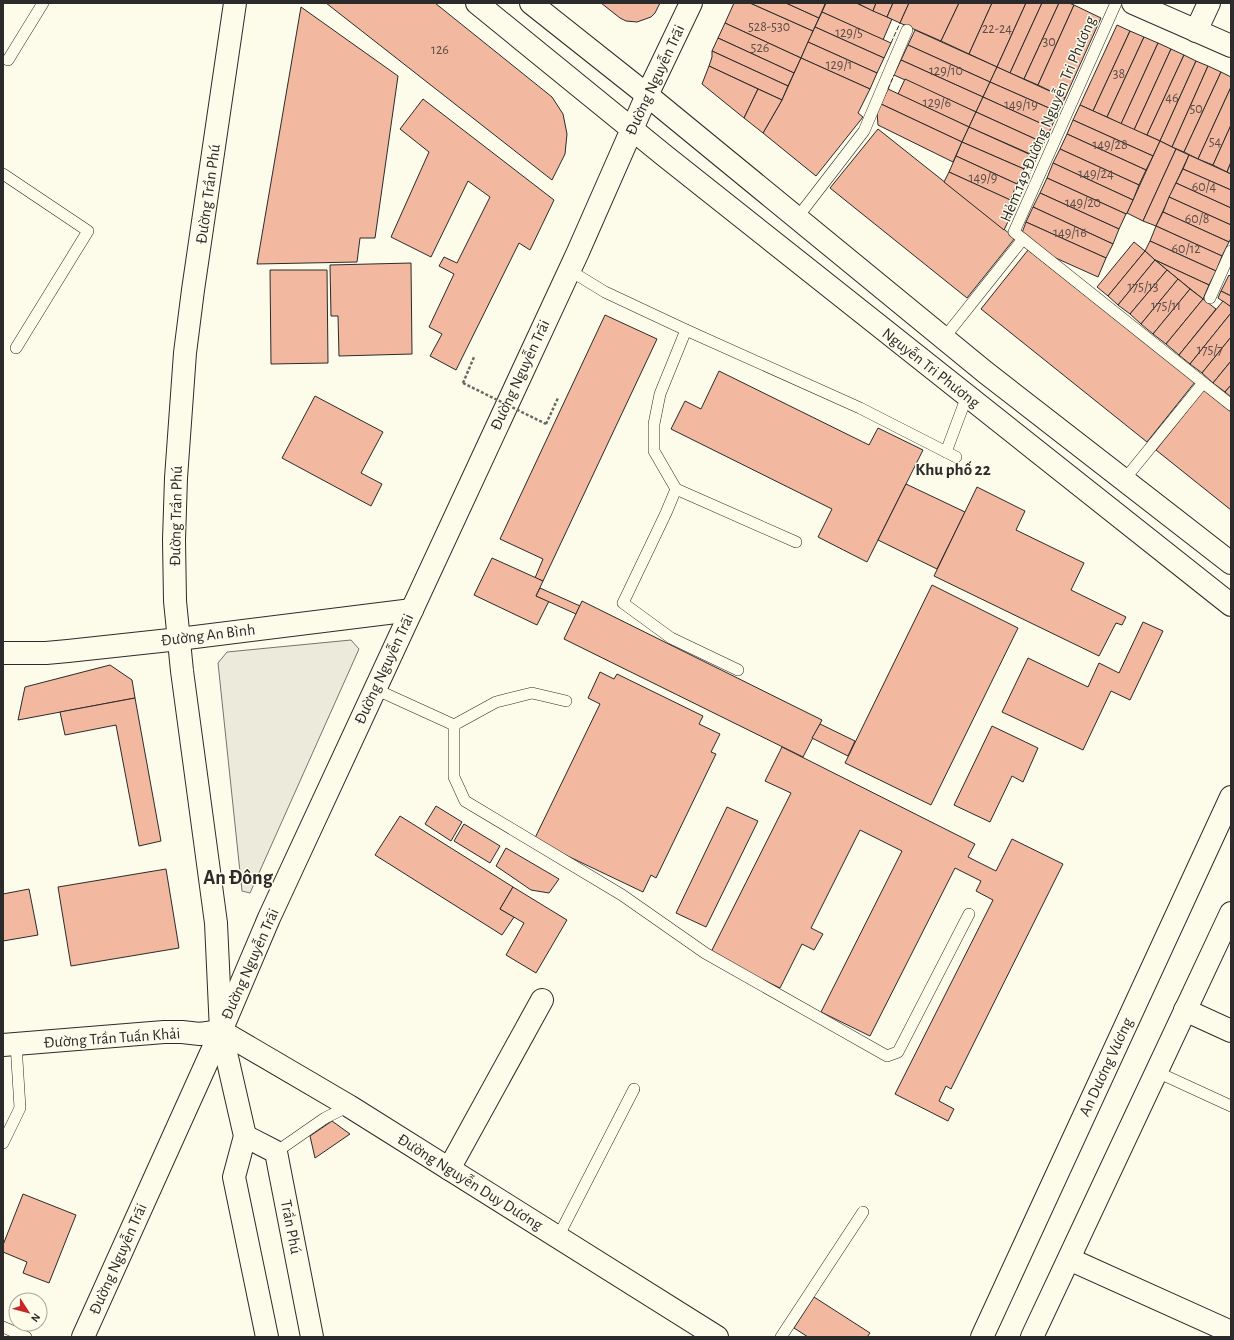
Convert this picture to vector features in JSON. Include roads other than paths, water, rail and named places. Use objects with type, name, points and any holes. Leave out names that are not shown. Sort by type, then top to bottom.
[{"type":"main road","name":"Đường Trần Phú","points":[[221,1031],[216,923],[182,671],[175,601],[174,540],[179,417],[185,353],[236,3]]},
{"type":"main road","name":"Nguyễn Tri Phương","points":[[477,3],[632,130],[1231,605]]},
{"type":"main road","name":"Nguyễn Tri Phương","points":[[531,3],[647,95],[985,372],[1231,563]]},
{"type":"main road","name":"Đường Nguyễn Trãi","points":[[83,1337],[221,1031],[269,918],[569,270],[647,95],[691,3]]},
{"type":"main road","points":[[1133,3],[1231,46]]},
{"type":"main road","points":[[1196,31],[1209,3]]},
{"type":"main road","points":[[967,396],[985,372]]},
{"type":"main road","name":"Đường An Bình","points":[[3,653],[46,653],[179,639],[412,610]]},
{"type":"main road","name":"An Dương Vương","points":[[983,1336],[1231,797]]},
{"type":"main road","points":[[1032,1337],[1231,913]]},
{"type":"main road","points":[[449,1169],[542,1000]]},
{"type":"main road","points":[[1185,1010],[1231,1031]]},
{"type":"main road","points":[[221,1031],[245,1136],[234,1177],[267,1337]]},
{"type":"main road","name":"Đường Trần Tuấn Khải","points":[[10,1045],[164,1032],[200,1034],[221,1031]]},
{"type":"main road","name":"Đường Nguyễn Duy Dương","points":[[221,1031],[349,1106],[717,1337]]},
{"type":"main road","points":[[245,1136],[276,1152]]},
{"type":"main road","name":"Trần Phú","points":[[276,1152],[312,1337]]},
{"type":"main road","points":[[1069,1259],[1231,1332]]},
{"type":"lane","points":[[8,60],[43,3]]},
{"type":"lane","name":"Hẻm 149 Đường Nguyễn Tri Phương","points":[[944,338],[1023,239],[1014,232],[1116,3]]},
{"type":"lane","points":[[797,218],[864,131],[907,30]]},
{"type":"lane","points":[[3,174],[88,231],[16,348]]},
{"type":"lane","points":[[1023,239],[1231,405]]},
{"type":"lane","points":[[1210,298],[1231,251]]},
{"type":"lane","points":[[569,270],[605,292],[860,408],[951,454],[967,396]]},
{"type":"lane","points":[[686,330],[660,394],[654,424],[654,450],[676,489],[796,542]]},
{"type":"lane","points":[[1124,480],[1203,383]]},
{"type":"lane","points":[[676,489],[623,603],[671,638],[738,670]]},
{"type":"lane","points":[[375,689],[454,725]]},
{"type":"lane","points":[[454,725],[496,702],[532,693],[566,701]]},
{"type":"lane","points":[[454,725],[454,777],[465,801],[622,895],[706,953],[887,1056],[898,1052],[969,914]]},
{"type":"lane","points":[[3,1143],[20,1108],[10,1045]]},
{"type":"lane","points":[[1157,1072],[1231,1106]]},
{"type":"lane","points":[[558,1238],[634,1089]]},
{"type":"lane","points":[[276,1152],[325,1118],[349,1106]]},
{"type":"lane","points":[[781,1337],[864,1212]]},
{"type":"lane","points":[[3,1327],[26,1337]]},
{"type":"district","name":"Khu phố 22","points":[[953,469]]},
{"type":"district","name":"An Đông","points":[[238,878]]}]
